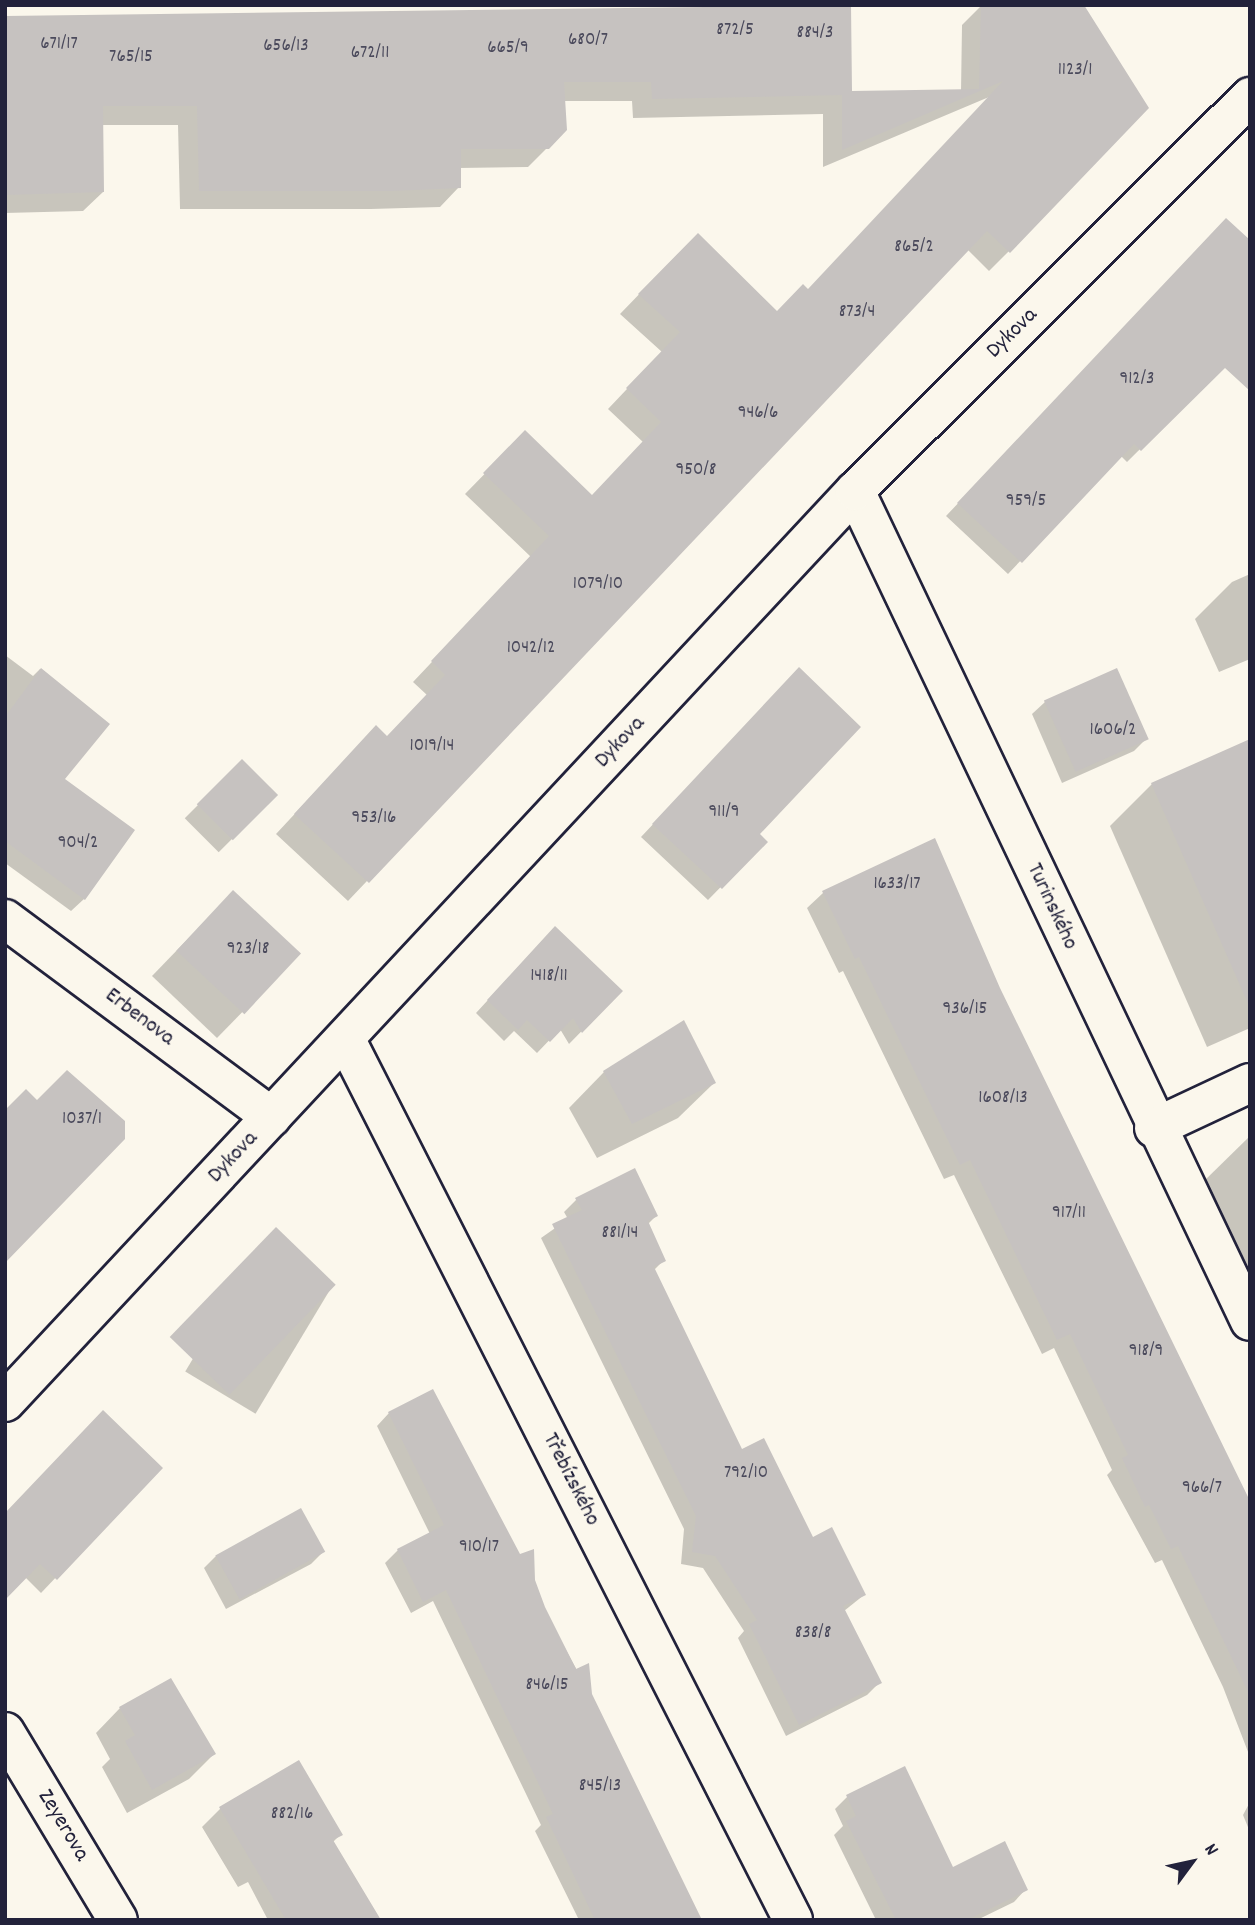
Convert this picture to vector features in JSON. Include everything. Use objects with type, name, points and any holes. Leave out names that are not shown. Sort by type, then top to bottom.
[{"type":"street","name":"Dykova","points":[[5,1402],[346,1040],[855,491],[1250,97]]},
{"type":"street","name":"Turinského","points":[[855,491],[1154,1128],[1250,1321]]},
{"type":"street","name":"Erbenova","points":[[5,919],[272,1117]]},
{"type":"street","name":"Třebízského","points":[[346,1040],[793,1920]]},
{"type":"street","points":[[1154,1128],[1250,1083]]},
{"type":"street","name":"Zeyerova","points":[[5,1732],[118,1920]]},
{"type":"building","points":[[851,5],[852,91],[979,89],[981,5],[1084,5],[1149,108],[1010,253],[987,231],[369,883],[294,814],[376,725],[387,736],[445,675],[431,661],[549,536],[483,473],[525,430],[592,495],[661,422],[626,388],[680,332],[638,294],[698,233],[777,311],[803,284],[808,289],[1003,81],[842,150],[842,95],[652,99],[651,82],[564,82],[567,130],[549,149],[461,149],[461,188],[391,191],[199,191],[197,106],[103,106],[104,192],[5,195],[5,16]]},
{"type":"building","points":[[1226,218],[1250,240],[1250,391],[1225,368],[1141,451],[1134,444],[1022,563],[957,503]]},
{"type":"building","points":[[799,667],[861,727],[760,834],[768,842],[722,889],[652,824]]},
{"type":"building","points":[[41,668],[110,724],[65,779],[135,830],[85,900],[5,841],[5,717]]},
{"type":"building","points":[[1117,668],[1149,739],[1076,772],[1044,701]]},
{"type":"building","points":[[1250,739],[1250,1008],[1151,783]]},
{"type":"building","points":[[242,759],[278,795],[233,840],[197,804]]},
{"type":"building","points":[[935,838],[1000,988],[1250,1501],[1250,1696],[1178,1546],[1171,1549],[1149,1505],[1145,1507],[1122,1458],[1128,1455],[1070,1334],[1057,1340],[970,1160],[960,1165],[859,957],[855,959],[822,891]]},
{"type":"building","points":[[233,890],[301,953],[244,1014],[176,951]]},
{"type":"building","points":[[555,926],[623,991],[582,1033],[573,1018],[550,1042],[527,1020],[518,1030],[487,1000]]},
{"type":"building","points":[[684,1020],[716,1083],[632,1124],[603,1071]]},
{"type":"building","points":[[67,1070],[125,1121],[125,1139],[5,1263],[5,1110],[26,1089],[37,1100]]},
{"type":"building","points":[[635,1168],[658,1216],[648,1221],[666,1261],[654,1267],[742,1449],[764,1438],[813,1537],[832,1527],[866,1595],[843,1606],[882,1683],[799,1725],[749,1624],[757,1620],[715,1556],[692,1552],[696,1516],[552,1224],[582,1210],[575,1198]]},
{"type":"building","points":[[276,1227],[336,1285],[229,1395],[170,1337]]},
{"type":"building","points":[[433,1389],[520,1554],[534,1549],[535,1580],[545,1607],[576,1669],[589,1663],[592,1694],[702,1920],[595,1920],[546,1817],[553,1814],[446,1590],[423,1602],[397,1549],[444,1525],[388,1412]]},
{"type":"building","points":[[103,1410],[163,1468],[57,1580],[40,1564],[5,1600],[5,1513]]},
{"type":"building","points":[[301,1508],[325,1552],[240,1599],[215,1556]]},
{"type":"building","points":[[171,1678],[216,1754],[152,1790],[125,1741],[135,1735],[119,1707]]},
{"type":"building","points":[[299,1760],[343,1835],[333,1840],[381,1920],[286,1920],[219,1807]]},
{"type":"building","points":[[905,1766],[953,1867],[1005,1841],[1028,1890],[967,1920],[896,1920],[846,1821],[856,1816],[846,1795]]}]
